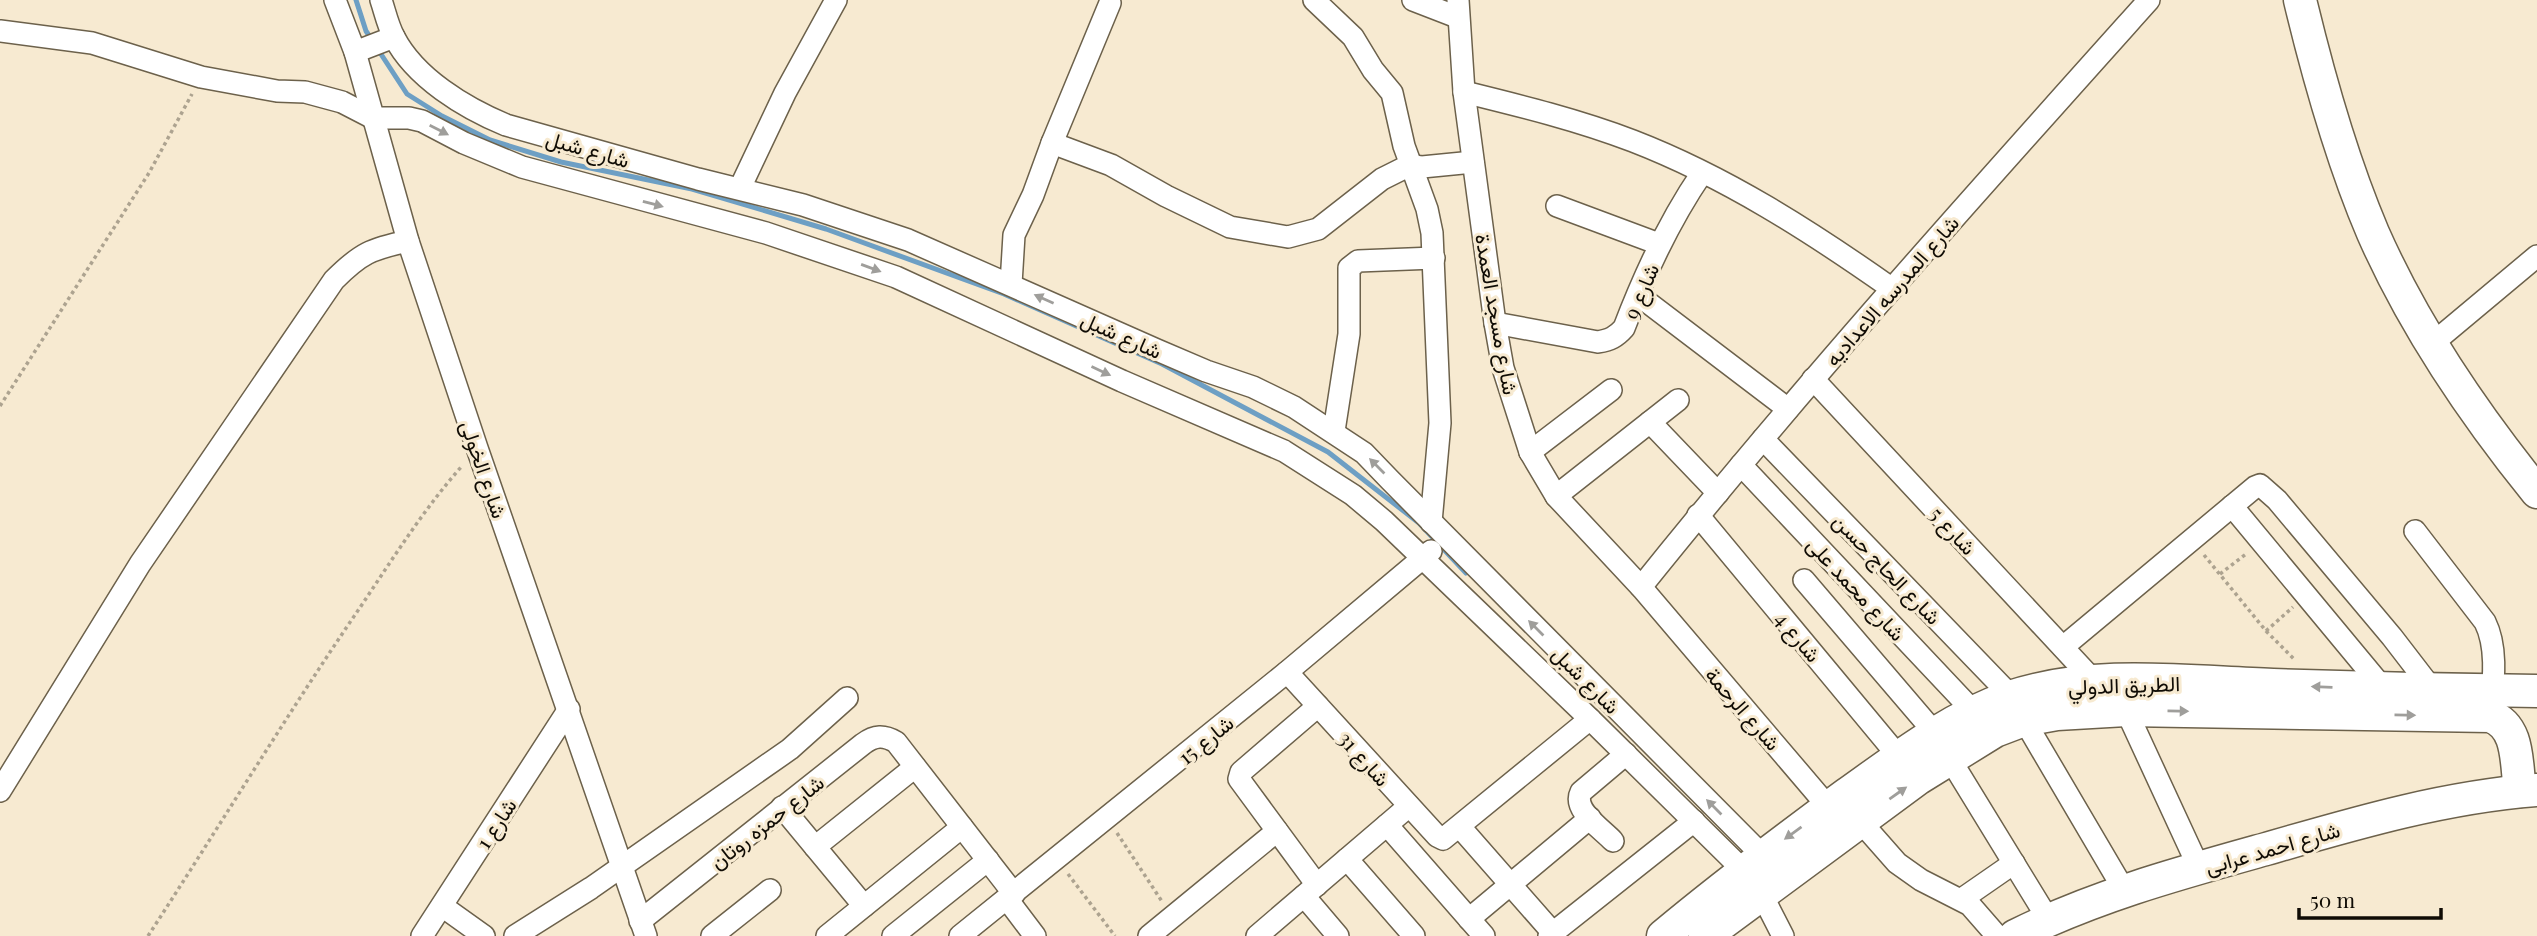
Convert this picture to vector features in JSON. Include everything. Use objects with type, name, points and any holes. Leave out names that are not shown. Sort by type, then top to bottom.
[{"type":"street","name":"شارع الخولى","points":[[335,0],[359,51],[373,118],[408,241],[644,932]]},
{"type":"street","name":"شارع شبل","points":[[381,0],[391,39],[433,81],[483,116],[506,125],[698,179],[803,205],[908,240],[1206,371],[1253,387],[1334,431],[1364,453],[1431,522],[1755,873]]},
{"type":"street","points":[[740,188],[785,93],[836,0]]},
{"type":"street","points":[[1314,0],[1353,37],[1373,70],[1392,93],[1410,165],[1427,209],[1434,258],[1440,423],[1431,522]]},
{"type":"street","points":[[1413,0],[1458,8]]},
{"type":"street","name":"شارع المدرسه الاعداديه","points":[[1641,587],[1698,515],[1891,288],[2149,0]]},
{"type":"street","points":[[2300,0],[2318,73],[2352,181],[2399,286],[2472,407],[2537,492]]},
{"type":"street","points":[[1011,284],[1014,235],[1033,195],[1110,3]]},
{"type":"street","name":"شارع مسجد العمدة","points":[[1458,8],[1464,92],[1503,368],[1530,452],[1556,496],[1641,587]]},
{"type":"street","points":[[0,31],[92,43],[201,76],[277,91],[305,92],[341,102],[373,118]]},
{"type":"street","points":[[359,51],[391,39]]},
{"type":"street","points":[[1464,92],[1548,114],[1633,141],[1774,210],[1891,288]]},
{"type":"street","name":"شارع شبل","points":[[373,118],[396,116],[422,121],[473,147],[522,167],[766,233],[896,277],[1122,381],[1284,451],[1353,495],[1384,521],[1694,821],[1755,873]]},
{"type":"street","points":[[1052,143],[1111,165],[1230,227],[1288,237],[1318,229],[1382,179],[1410,165],[1422,167],[1473,162]]},
{"type":"street","name":"شارع 9","points":[[1495,323],[1598,342],[1617,336],[1624,328],[1679,207],[1702,173]]},
{"type":"street","points":[[1557,205],[1660,244]]},
{"type":"street","points":[[0,791],[140,564],[334,280],[366,252],[408,241]]},
{"type":"street","points":[[2433,343],[2537,256]]},
{"type":"street","points":[[1334,431],[1349,334],[1349,268],[1358,261],[1434,258]]},
{"type":"street","points":[[1638,295],[1788,409]]},
{"type":"street","name":"شارع 5","points":[[1813,379],[2094,681]]},
{"type":"street","points":[[1530,452],[1611,390]]},
{"type":"street","points":[[1556,496],[1678,400]]},
{"type":"street","points":[[1650,422],[1718,493]]},
{"type":"street","name":"شارع الحاج حسن","points":[[1763,439],[2018,708]]},
{"type":"street","name":"شارع محمد على","points":[[1741,465],[1973,711]]},
{"type":"street","points":[[2063,647],[2260,485],[2266,488],[2392,637],[2432,689]]},
{"type":"street","points":[[2232,506],[2383,688]]},
{"type":"street","name":"شارع 4","points":[[1698,515],[1899,757]]},
{"type":"street","points":[[2415,531],[2485,622],[2490,633],[2491,704],[2512,734],[2528,790]]},
{"type":"street","name":"شارع 15","points":[[960,936],[1287,673],[1446,538]]},
{"type":"street","points":[[1804,580],[1934,732]]},
{"type":"street","name":"شارع الرحمة","points":[[1641,587],[1845,820],[1909,872],[1962,899],[1985,920],[1997,936]]},
{"type":"street","name":"شارع 31","points":[[1287,673],[1437,836],[1453,832],[1510,884],[1551,934]]},
{"type":"street","name":"الطريق الدولي","points":[[1663,936],[1755,873],[1994,731],[2018,708],[2050,687],[2094,681],[2140,680],[2432,689],[2491,704]]},
{"type":"street","name":"الطريق الدولي","points":[[1845,820],[1899,757],[1934,732],[1973,711],[2018,708],[2057,715],[2126,710],[2491,704],[2537,691]]},
{"type":"street","points":[[515,936],[622,866],[790,749],[847,698]]},
{"type":"street","points":[[1318,706],[1241,772],[1239,779],[1277,831],[1338,936]]},
{"type":"street","points":[[2018,708],[2124,890]]},
{"type":"street","name":"شارع 1","points":[[422,936],[569,709]]},
{"type":"street","points":[[2126,710],[2199,867]]},
{"type":"street","points":[[1453,832],[1591,719]]},
{"type":"street","name":"شارع حمزه روتان","points":[[644,932],[782,807],[870,738],[888,737],[897,742],[915,767]]},
{"type":"street","points":[[1613,841],[1578,803],[1581,792],[1626,754]]},
{"type":"street","points":[[1950,759],[2048,919]]},
{"type":"street","points":[[815,847],[915,767],[988,860],[1035,936]]},
{"type":"street","name":"شارع احمد عرابى","points":[[2015,936],[2048,919],[2124,890],[2199,867],[2376,817],[2472,797],[2528,790]]},
{"type":"street","points":[[1257,936],[1409,806]]},
{"type":"street","points":[[782,807],[864,906]]},
{"type":"street","points":[[1469,919],[1590,818]]},
{"type":"street","points":[[1551,934],[1694,821]]},
{"type":"street","points":[[1387,825],[1484,936]]},
{"type":"street","points":[[827,936],[961,827]]},
{"type":"street","points":[[1149,936],[1277,831]]},
{"type":"street","points":[[1347,859],[1414,936]]},
{"type":"street","points":[[893,936],[988,860]]},
{"type":"street","points":[[1962,899],[2014,863]]},
{"type":"street","points":[[1755,873],[1783,936]]},
{"type":"street","name":"الطريق الدولي","points":[[1705,936],[1755,873]]},
{"type":"street","points":[[712,936],[770,890]]},
{"type":"street","points":[[442,906],[484,936]]},
{"type":"path","points":[[0,407],[149,173],[201,76]]},
{"type":"path","points":[[148,936],[208,845],[292,707],[433,499],[477,449]]},
{"type":"path","points":[[2191,540],[2266,631],[2321,687]]},
{"type":"path","points":[[2220,574],[2261,542]]},
{"type":"path","points":[[2266,631],[2307,594]]},
{"type":"path","points":[[1107,818],[1172,917]]},
{"type":"path","points":[[1056,859],[1115,936]]},
{"type":"waterway","points":[[356,0],[366,31],[372,40]]},
{"type":"waterway","points":[[377,48],[407,94],[442,116],[490,140],[561,162],[692,189],[826,229],[1004,294],[1162,364],[1328,452],[1419,523],[1466,573]]}]
